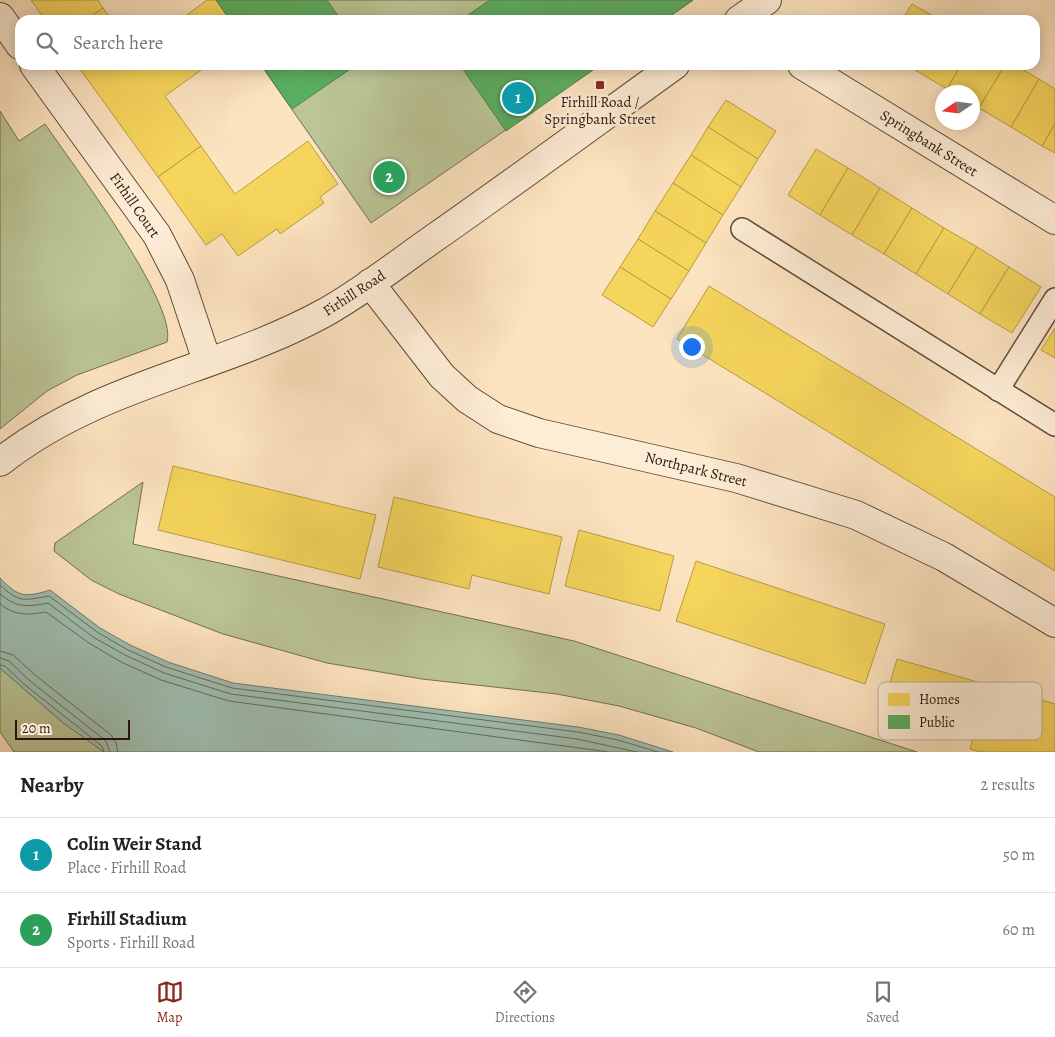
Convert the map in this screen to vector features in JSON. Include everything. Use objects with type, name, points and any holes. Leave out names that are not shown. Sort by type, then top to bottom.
[{"type":"street","points":[[746,15],[768,0]]},
{"type":"street","points":[[0,17],[15,38]]},
{"type":"street","name":"Firhill Court","points":[[38,70],[157,234],[180,280],[207,361]]},
{"type":"street","name":"Firhill Road","points":[[0,462],[32,438],[112,396],[259,344],[328,311],[668,70]]},
{"type":"street","name":"Springbank Street","points":[[810,70],[1055,220]]},
{"type":"street","name":"Northpark Street","points":[[370,283],[442,376],[467,399],[498,419],[539,433],[736,478],[856,514],[952,562],[1055,623]]},
{"type":"lane","points":[[742,229],[1055,425]]},
{"type":"lane","points":[[998,390],[1055,299]]},
{"type":"green space","points":[[216,0],[693,0],[671,15],[226,15]]},
{"type":"green space","points":[[264,70],[593,70],[371,223]]},
{"type":"green space","points":[[0,111],[19,141],[45,124],[120,232],[140,266],[156,297],[166,323],[167,342],[77,375],[47,391],[0,429]]},
{"type":"green space","points":[[143,482],[133,544],[574,641],[917,752],[759,752],[696,728],[619,706],[557,694],[422,679],[327,663],[223,634],[119,594],[91,580],[54,551],[55,543]]},
{"type":"green space","points":[[0,668],[62,722],[104,752],[14,752],[0,732]]},
{"type":"water","points":[[0,578],[12,589],[22,594],[28,595],[50,590],[100,628],[130,645],[168,662],[233,683],[578,727],[619,735],[673,752],[104,752],[62,722],[0,668]]},
{"type":"building: Homes","points":[[31,0],[98,0],[103,8],[93,15],[42,15]]},
{"type":"building: Homes","points":[[207,0],[216,0],[226,15],[187,15]]},
{"type":"building: Homes","points":[[912,4],[931,15],[905,15]]},
{"type":"building: Homes","points":[[103,8],[108,15],[93,15]]},
{"type":"building: Homes","points":[[81,70],[201,70],[165,96],[201,146],[158,177]]},
{"type":"building: Homes","points":[[915,70],[958,70],[949,85],[940,85]]},
{"type":"building: Homes","points":[[958,70],[1002,70],[980,106],[980,85],[949,85]]},
{"type":"building: Homes","points":[[1002,70],[1024,70],[1039,79],[1011,127],[980,109],[980,106]]},
{"type":"building: Homes","points":[[1039,79],[1055,89],[1055,124],[1042,146],[1011,127]]},
{"type":"building: Homes","points":[[726,100],[776,131],[758,159],[708,127]]},
{"type":"building: Homes","points":[[1055,124],[1055,153],[1042,146]]},
{"type":"building: Homes","points":[[708,127],[758,159],[741,187],[691,155]]},
{"type":"building: Homes","points":[[308,141],[338,184],[320,197],[324,203],[280,234],[277,229],[238,256],[222,234],[206,245],[158,177],[201,146],[235,194]]},
{"type":"building: Homes","points":[[816,149],[848,168],[820,215],[788,195]]},
{"type":"building: Homes","points":[[691,155],[741,187],[723,215],[673,183]]},
{"type":"building: Homes","points":[[848,168],[880,188],[852,235],[820,215]]},
{"type":"building: Homes","points":[[673,183],[723,215],[706,243],[655,211]]},
{"type":"building: Homes","points":[[880,188],[912,208],[884,254],[852,235]]},
{"type":"building: Homes","points":[[912,208],[944,228],[916,274],[884,254]]},
{"type":"building: Homes","points":[[655,211],[706,243],[689,271],[638,239]]},
{"type":"building: Homes","points":[[944,228],[977,247],[948,294],[916,274]]},
{"type":"building: Homes","points":[[638,239],[689,271],[671,299],[620,267]]},
{"type":"building: Homes","points":[[977,247],[1009,267],[980,314],[948,294]]},
{"type":"building: Homes","points":[[620,267],[671,299],[653,327],[602,295]]},
{"type":"building: Homes","points":[[1009,267],[1041,287],[1012,333],[980,314]]},
{"type":"building: Homes","points":[[709,286],[1055,497],[1055,571],[677,339]]},
{"type":"building: Homes","points":[[1055,328],[1055,358],[1041,350]]},
{"type":"building: Homes","points":[[173,466],[376,515],[360,579],[158,530]]},
{"type":"building: Homes","points":[[394,497],[562,537],[549,594],[472,575],[469,589],[378,567]]},
{"type":"building: Homes","points":[[579,530],[674,556],[660,611],[565,586]]},
{"type":"building: Homes","points":[[696,561],[885,624],[865,684],[676,621]]},
{"type":"building: Homes","points":[[897,659],[978,682],[890,682]]},
{"type":"building: Homes","points":[[1042,700],[1055,704],[1055,752],[981,752],[970,749],[972,740],[1042,740]]},
{"type":"building: Public","points":[[216,0],[327,0],[338,15],[226,15]]},
{"type":"building: Public","points":[[490,0],[693,0],[672,15],[468,15]]},
{"type":"building: Public","points":[[265,70],[349,70],[292,109]]},
{"type":"building: Public","points":[[463,70],[593,70],[506,131]]},
{"type":"place","name":"Firhill Road / Springbank Street","points":[[600,85]]},
{"type":"place","name":"Colin Weir Stand","points":[[518,98]]},
{"type":"place","name":"Firhill Stadium","points":[[389,177]]}]
